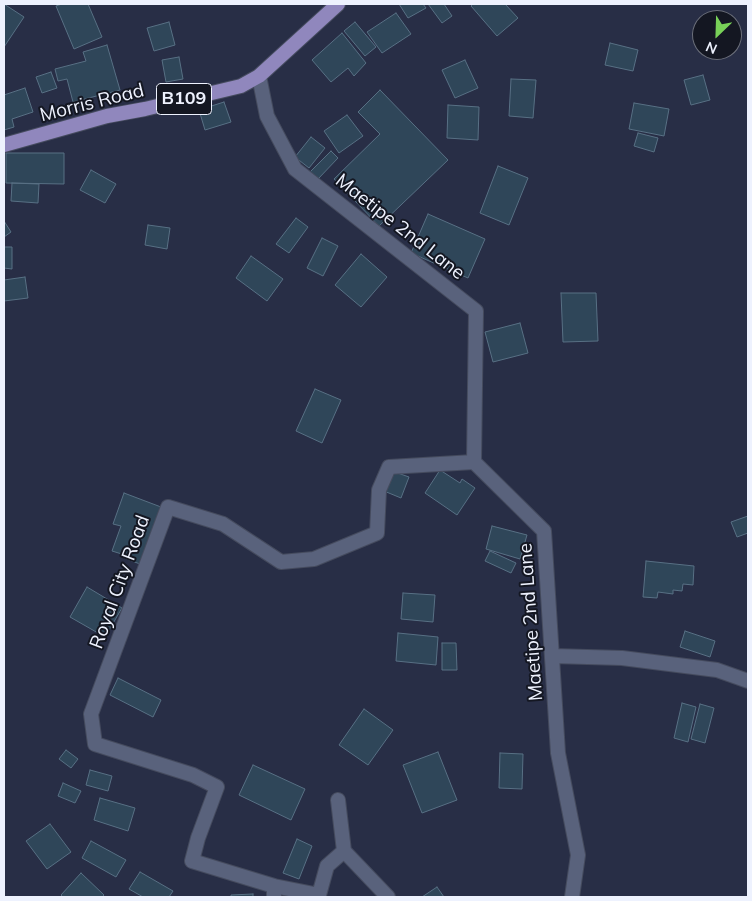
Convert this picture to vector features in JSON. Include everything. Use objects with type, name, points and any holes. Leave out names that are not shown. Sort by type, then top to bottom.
[{"type":"main road","name":"Morris Road","points":[[4,145],[107,116],[146,109],[241,86],[259,76],[338,4]]},
{"type":"street","name":"Maetipe 2nd Lane","points":[[259,76],[267,116],[295,169],[476,311],[474,462],[544,531],[558,753],[578,855],[572,897]]},
{"type":"street","name":"Royal City Road","points":[[274,892],[192,861],[198,838],[217,787],[193,776],[95,744],[91,714],[168,507],[223,524],[281,562],[314,559],[377,533],[379,490],[389,467],[474,462]]},
{"type":"street","points":[[552,656],[622,658],[717,670],[748,681]]},
{"type":"street","points":[[338,800],[344,851],[388,897]]},
{"type":"street","points":[[274,892],[319,895],[327,866],[344,851]]},
{"type":"building","points":[[4,4],[24,17],[4,47]]},
{"type":"building","points":[[62,4],[88,4],[102,37],[74,49],[56,6]]},
{"type":"building","points":[[399,4],[423,4],[426,8],[408,18]]},
{"type":"building","points":[[428,4],[444,4],[452,16],[442,23]]},
{"type":"building","points":[[473,4],[505,4],[518,18],[497,36],[471,6]]},
{"type":"building","points":[[396,13],[411,34],[382,53],[367,32]]},
{"type":"building","points":[[169,22],[175,45],[154,51],[147,28]]},
{"type":"building","points":[[355,22],[376,47],[365,56],[344,31]]},
{"type":"building","points":[[342,33],[366,63],[354,76],[348,68],[331,82],[312,60]]},
{"type":"building","points":[[610,43],[638,50],[633,71],[605,65]]},
{"type":"building","points":[[107,45],[120,90],[73,102],[67,79],[58,81],[55,69],[86,61],[83,52]]},
{"type":"building","points":[[179,57],[183,79],[166,82],[162,60]]},
{"type":"building","points":[[465,60],[478,88],[455,98],[442,70]]},
{"type":"building","points":[[51,72],[57,88],[42,93],[36,77]]},
{"type":"building","points":[[703,75],[710,100],[691,105],[684,80]]},
{"type":"building","points":[[511,79],[536,80],[533,118],[509,116]]},
{"type":"building","points":[[25,88],[33,112],[12,119],[14,127],[4,130],[4,95]]},
{"type":"building","points":[[380,90],[448,160],[379,226],[334,179],[380,134],[358,112]]},
{"type":"building","points":[[224,102],[231,122],[205,130],[199,110]]},
{"type":"building","points":[[634,103],[669,109],[664,136],[629,129]]},
{"type":"building","points":[[448,105],[479,107],[478,140],[447,138]]},
{"type":"building","points":[[347,115],[363,136],[339,153],[324,131]]},
{"type":"building","points":[[638,133],[658,138],[654,152],[634,146]]},
{"type":"building","points":[[311,137],[325,148],[309,168],[295,157]]},
{"type":"building","points":[[331,151],[338,158],[318,179],[310,172]]},
{"type":"building","points":[[6,153],[64,153],[64,184],[6,183]]},
{"type":"building","points":[[498,166],[528,178],[509,225],[480,213]]},
{"type":"building","points":[[91,170],[116,184],[105,203],[80,190]]},
{"type":"building","points":[[12,183],[39,184],[38,203],[11,201]]},
{"type":"building","points":[[428,214],[485,239],[468,278],[411,253]]},
{"type":"building","points":[[296,218],[308,227],[289,253],[276,244]]},
{"type":"building","points":[[4,221],[11,232],[4,237]]},
{"type":"building","points":[[148,225],[170,228],[167,249],[145,245]]},
{"type":"building","points":[[322,238],[338,246],[323,276],[307,268]]},
{"type":"building","points":[[4,247],[12,247],[12,269],[4,268]]},
{"type":"building","points":[[361,254],[387,277],[361,307],[335,285]]},
{"type":"building","points":[[251,256],[283,279],[267,301],[236,278]]},
{"type":"building","points":[[25,277],[28,298],[4,301],[4,280]]},
{"type":"building","points":[[561,293],[596,293],[598,341],[563,342]]},
{"type":"building","points":[[520,323],[528,353],[493,362],[485,332]]},
{"type":"building","points":[[315,389],[341,400],[322,443],[296,431]]},
{"type":"building","points":[[440,470],[460,483],[462,479],[475,488],[457,515],[425,493]]},
{"type":"building","points":[[392,471],[409,477],[401,498],[384,491]]},
{"type":"building","points":[[124,493],[161,507],[140,564],[124,558],[125,555],[112,551],[121,526],[113,524]]},
{"type":"building","points":[[748,516],[748,533],[737,537],[731,522]]},
{"type":"building","points":[[492,526],[527,535],[520,559],[486,549]]},
{"type":"building","points":[[490,551],[516,563],[511,573],[485,561]]},
{"type":"building","points":[[646,561],[694,566],[693,585],[683,584],[682,591],[673,590],[673,594],[658,592],[657,598],[643,597]]},
{"type":"building","points":[[87,587],[122,608],[105,637],[70,617]]},
{"type":"building","points":[[403,593],[435,595],[433,622],[401,619]]},
{"type":"building","points":[[685,631],[715,641],[710,657],[680,647]]},
{"type":"building","points":[[398,633],[438,637],[436,665],[396,661]]},
{"type":"building","points":[[442,643],[456,643],[457,670],[442,670]]},
{"type":"building","points":[[118,678],[161,700],[153,717],[110,695]]},
{"type":"building","points":[[682,703],[696,707],[688,742],[674,738]]},
{"type":"building","points":[[700,704],[714,708],[705,743],[691,739]]},
{"type":"building","points":[[364,709],[393,730],[368,765],[339,745]]},
{"type":"building","points":[[66,750],[78,759],[71,768],[59,759]]},
{"type":"building","points":[[438,752],[457,800],[422,813],[403,765]]},
{"type":"building","points":[[500,753],[523,754],[522,789],[499,788]]},
{"type":"building","points":[[253,765],[305,789],[291,820],[239,795]]},
{"type":"building","points":[[90,770],[112,776],[108,791],[86,785]]},
{"type":"building","points":[[63,783],[81,791],[75,803],[58,796]]},
{"type":"building","points":[[100,798],[135,808],[128,831],[94,820]]},
{"type":"building","points":[[50,824],[71,852],[47,869],[26,841]]},
{"type":"building","points":[[297,839],[312,846],[299,879],[283,873]]},
{"type":"building","points":[[91,841],[126,860],[116,877],[82,858]]},
{"type":"building","points":[[140,872],[173,891],[169,897],[143,897],[129,889]]},
{"type":"building","points":[[81,873],[104,895],[102,897],[63,897],[61,895]]},
{"type":"building","points":[[437,887],[444,897],[422,897]]},
{"type":"building","points":[[253,894],[253,897],[231,897],[231,895]]}]
